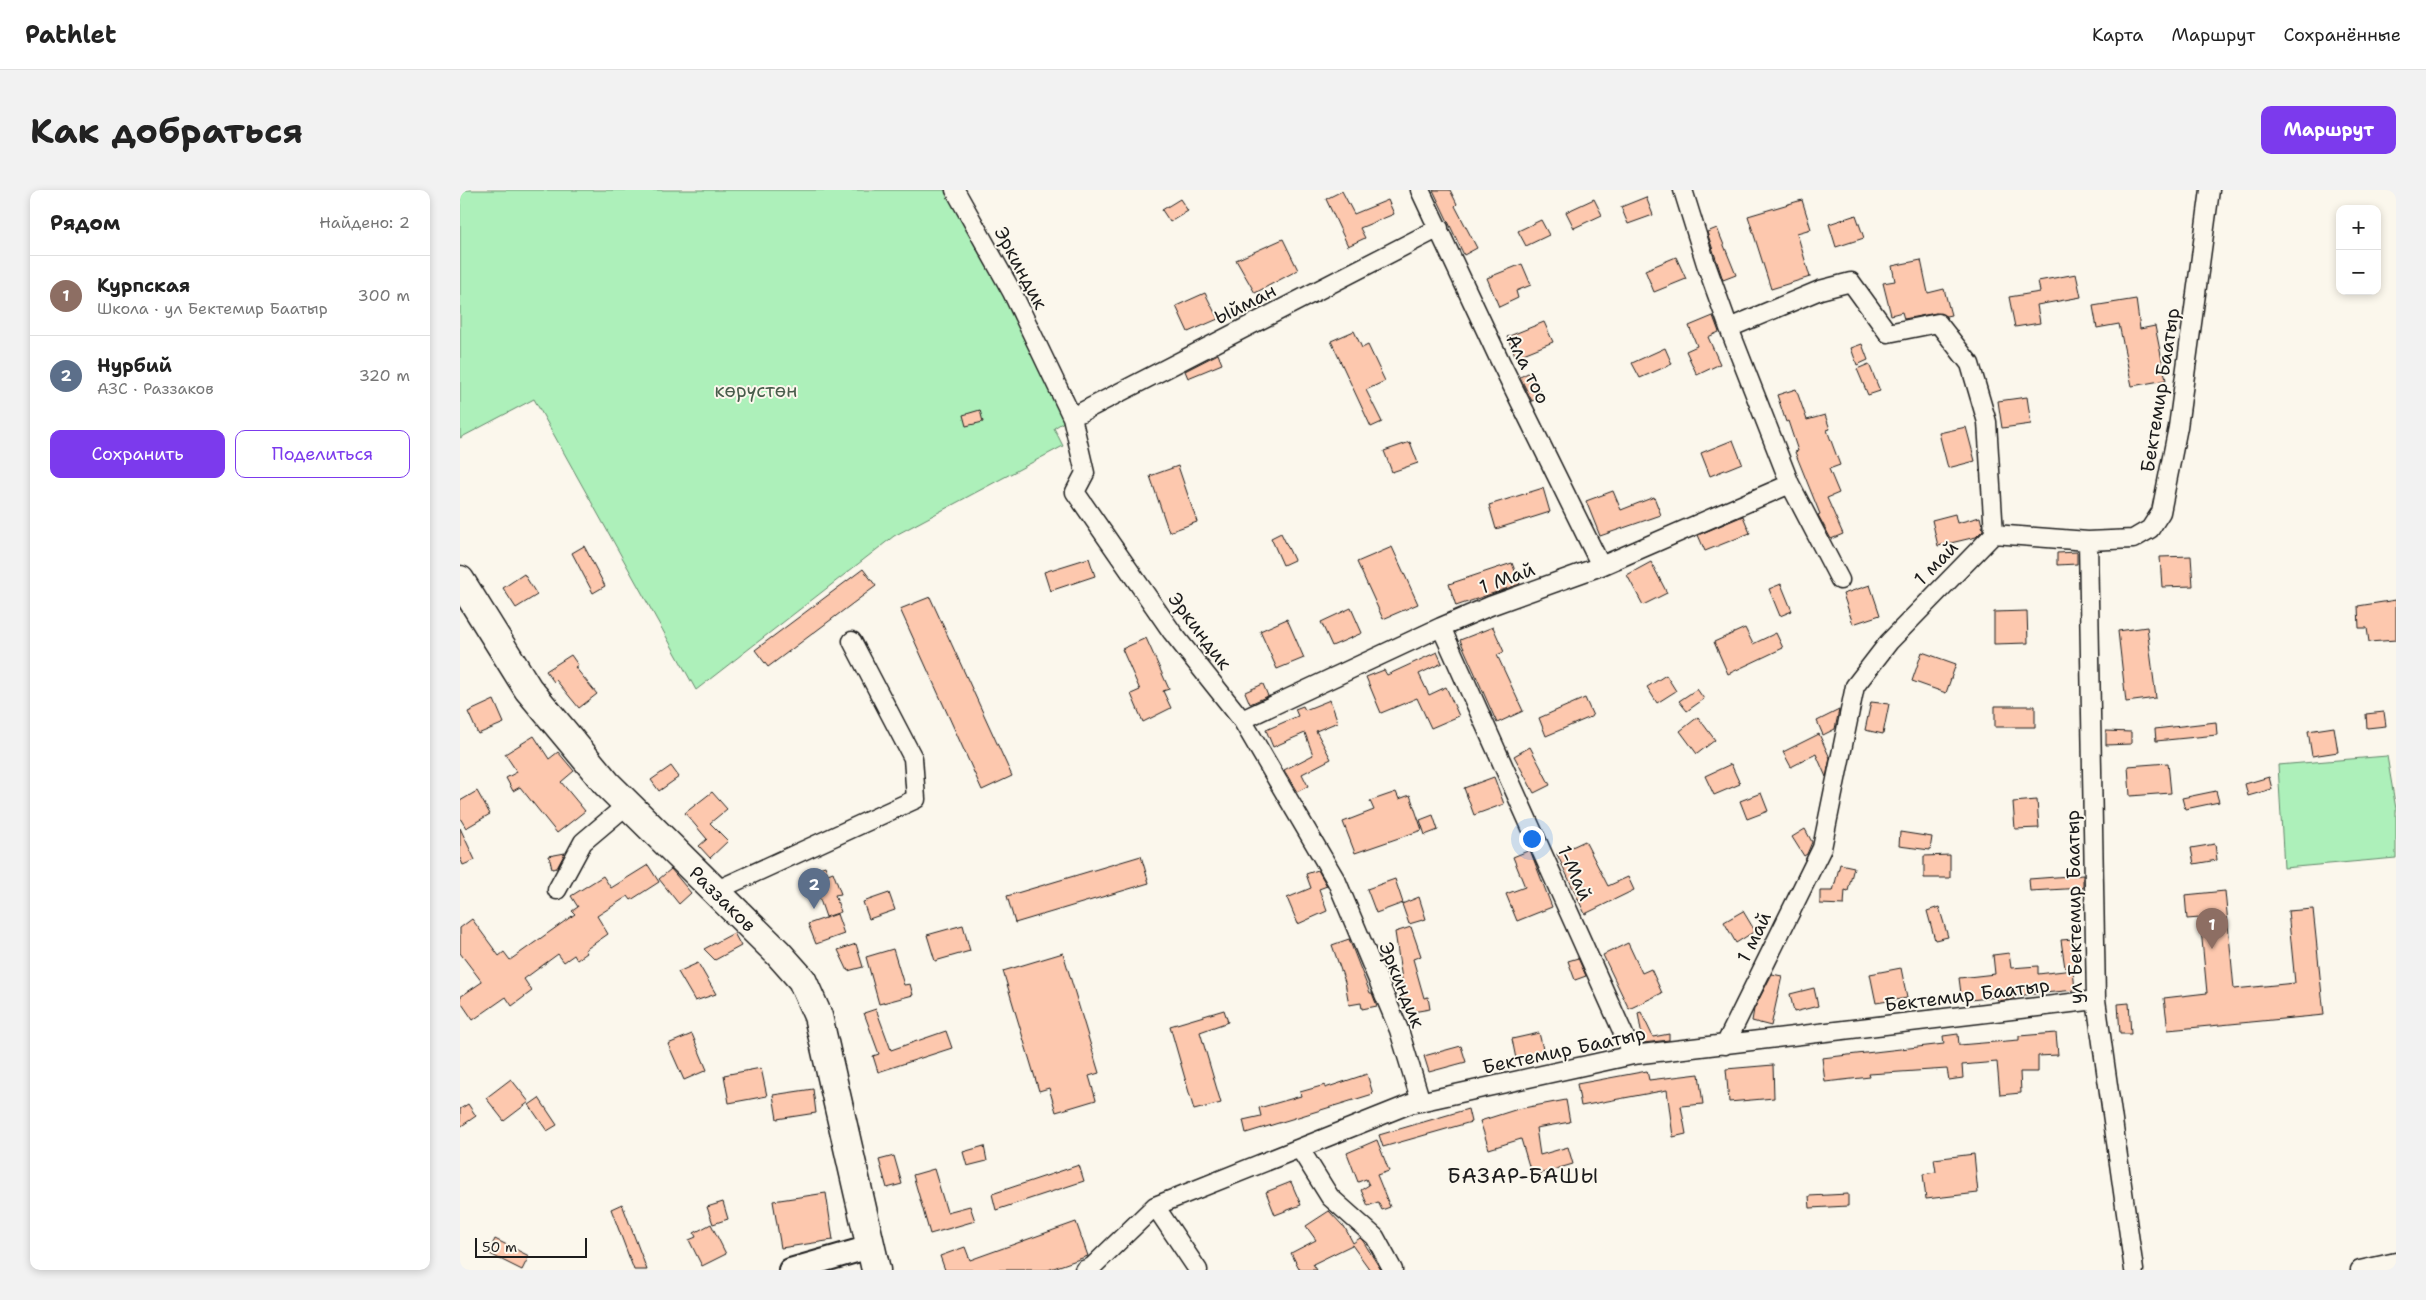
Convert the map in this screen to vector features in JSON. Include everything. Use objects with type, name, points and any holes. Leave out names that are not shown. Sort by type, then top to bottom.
[{"type":"main road","name":"Раззаков","points":[[460,580],[528,689],[607,784],[778,952],[802,980],[818,1016],[873,1258]]},
{"type":"street","name":"Эркиндик","points":[[955,190],[1012,292],[1072,417],[1085,473],[1075,492],[1172,632],[1242,720],[1337,882],[1399,1030],[1421,1102]]},
{"type":"street","name":"Ала тоо","points":[[1420,190],[1505,372],[1601,566]]},
{"type":"street","points":[[1683,190],[1706,264],[1729,328],[1790,484],[1840,580]]},
{"type":"street","name":"Бектемир Баатыр","points":[[1994,534],[2088,541],[2133,539],[2150,529],[2161,512],[2178,427],[2210,190]]},
{"type":"street","name":"Ыйман","points":[[1072,417],[1439,228]]},
{"type":"street","points":[[1729,328],[1820,290],[1851,282],[1888,333],[1938,323],[1970,364],[1987,422],[1994,534]]},
{"type":"street","name":"1 Май","points":[[1242,720],[1441,627],[1490,606],[1601,566],[1790,484]]},
{"type":"street","name":"1 май","points":[[1725,1046],[1822,848],[1855,686],[1889,642],[1994,534]]},
{"type":"street","name":"ул Бектемир Баатыр","points":[[2088,541],[2096,1000],[2134,1270]]},
{"type":"street","name":"1-Май","points":[[1441,627],[1633,1055]]},
{"type":"street","points":[[715,890],[916,799],[913,758],[852,641]]},
{"type":"street","points":[[557,890],[583,842],[628,804]]},
{"type":"street","name":"Бектемир Баатыр","points":[[1084,1270],[1092,1267],[1155,1206],[1410,1104],[1633,1055],[1725,1046],[2096,1000]]},
{"type":"street","points":[[1300,1149],[1330,1197],[1375,1237],[1393,1270]]},
{"type":"street","points":[[1155,1206],[1198,1270]]},
{"type":"street","points":[[790,1270],[873,1258]]},
{"type":"street","points":[[2360,1270],[2396,1262]]},
{"type":"green space","name":"көрүстөн","points":[[460,190],[957,190],[1072,417],[1054,428],[1063,446],[894,536],[696,690],[534,399],[460,438]]},
{"type":"green space","points":[[2387,756],[2396,809],[2396,858],[2284,868],[2278,765]]},
{"type":"building","points":[[1433,190],[1450,190],[1457,204],[1455,206],[1477,248],[1464,255]]},
{"type":"building","points":[[1342,191],[1354,214],[1388,200],[1394,214],[1360,228],[1365,238],[1348,246],[1326,199]]},
{"type":"building","points":[[1646,197],[1653,215],[1628,224],[1621,207]]},
{"type":"building","points":[[1180,199],[1188,211],[1170,222],[1162,210]]},
{"type":"building","points":[[1594,199],[1602,215],[1574,228],[1566,212]]},
{"type":"building","points":[[1802,200],[1811,229],[1797,233],[1810,277],[1771,289],[1748,216]]},
{"type":"building","points":[[1856,215],[1864,238],[1836,247],[1829,224]]},
{"type":"building","points":[[1541,220],[1549,235],[1526,246],[1518,231]]},
{"type":"building","points":[[1717,228],[1736,275],[1723,280],[1707,232]]},
{"type":"building","points":[[1283,239],[1298,270],[1255,293],[1236,260]]},
{"type":"building","points":[[1676,257],[1686,279],[1654,292],[1645,270]]},
{"type":"building","points":[[1921,260],[1928,293],[1944,289],[1951,315],[1946,316],[1936,313],[1904,319],[1902,312],[1891,315],[1883,283],[1895,281],[1892,266]]},
{"type":"building","points":[[1522,264],[1531,285],[1516,291],[1518,298],[1499,307],[1487,278]]},
{"type":"building","points":[[2076,274],[2081,297],[2037,305],[2040,323],[2015,327],[2009,297],[2040,292],[2038,281]]},
{"type":"building","points":[[1205,293],[1218,319],[1188,332],[1176,306]]},
{"type":"building","points":[[2136,299],[2140,329],[2155,326],[2166,380],[2132,386],[2119,324],[2097,328],[2093,306]]},
{"type":"building","points":[[1713,316],[1719,332],[1708,337],[1720,364],[1697,375],[1686,351],[1697,346],[1689,326]]},
{"type":"building","points":[[1544,322],[1553,342],[1516,357],[1507,337]]},
{"type":"building","points":[[1354,331],[1362,348],[1368,345],[1385,381],[1366,390],[1382,422],[1371,427],[1331,341]]},
{"type":"building","points":[[1862,344],[1868,360],[1857,365],[1851,348]]},
{"type":"building","points":[[1665,348],[1672,364],[1640,378],[1632,363]]},
{"type":"building","points":[[1218,354],[1222,364],[1188,378],[1185,371]]},
{"type":"building","points":[[1869,364],[1880,391],[1868,395],[1857,369]]},
{"type":"building","points":[[1530,372],[1542,396],[1532,401],[1520,377]]},
{"type":"building","points":[[1796,389],[1807,420],[1825,415],[1830,429],[1827,430],[1840,465],[1829,469],[1839,493],[1827,498],[1843,534],[1831,539],[1818,515],[1820,514],[1795,452],[1798,451],[1777,395]]},
{"type":"building","points":[[2027,397],[2031,424],[2002,428],[1998,401]]},
{"type":"building","points":[[980,410],[983,422],[966,426],[963,415]]},
{"type":"building","points":[[1966,427],[1975,461],[1948,468],[1939,433]]},
{"type":"building","points":[[1733,440],[1742,463],[1710,476],[1701,453]]},
{"type":"building","points":[[1410,442],[1418,463],[1392,472],[1384,451]]},
{"type":"building","points":[[1178,466],[1197,522],[1169,532],[1150,476]]},
{"type":"building","points":[[1543,488],[1550,512],[1496,529],[1489,505]]},
{"type":"building","points":[[1613,491],[1621,510],[1654,497],[1661,515],[1600,536],[1586,501]]},
{"type":"building","points":[[1955,514],[1957,523],[1980,517],[1983,530],[1976,537],[1938,546],[1932,520]]},
{"type":"building","points":[[1743,516],[1750,533],[1705,551],[1698,535]]},
{"type":"building","points":[[1281,533],[1294,560],[1283,565],[1271,538]]},
{"type":"building","points":[[584,546],[605,586],[593,593],[572,553]]},
{"type":"building","points":[[1392,547],[1418,604],[1383,619],[1357,562]]},
{"type":"building","points":[[2077,552],[2077,564],[2057,565],[2057,553]]},
{"type":"building","points":[[2191,556],[2193,586],[2162,587],[2160,557]]},
{"type":"building","points":[[1089,558],[1095,576],[1050,591],[1044,572]]},
{"type":"building","points":[[1651,562],[1667,593],[1643,605],[1627,575]]},
{"type":"building","points":[[1512,563],[1520,584],[1456,606],[1449,584]]},
{"type":"building","points":[[863,569],[876,586],[768,667],[755,650]]},
{"type":"building","points":[[524,574],[537,595],[516,608],[503,588]]},
{"type":"building","points":[[1781,584],[1792,611],[1780,616],[1769,589]]},
{"type":"building","points":[[1870,585],[1880,615],[1853,624],[1843,594]]},
{"type":"building","points":[[930,597],[1012,776],[982,790],[900,609]]},
{"type":"building","points":[[2396,600],[2396,640],[2369,642],[2367,628],[2359,628],[2358,606]]},
{"type":"building","points":[[1351,608],[1362,633],[1332,646],[1321,622]]},
{"type":"building","points":[[2027,611],[2028,643],[1994,644],[1994,612]]},
{"type":"building","points":[[1287,619],[1304,658],[1277,669],[1260,631]]},
{"type":"building","points":[[1493,627],[1504,652],[1497,655],[1523,711],[1497,723],[1460,640]]},
{"type":"building","points":[[2147,627],[2156,698],[2126,702],[2118,631]]},
{"type":"building","points":[[1745,628],[1753,644],[1776,633],[1783,648],[1728,674],[1714,642]]},
{"type":"building","points":[[1146,638],[1169,689],[1163,691],[1171,708],[1143,722],[1131,694],[1140,690],[1122,649]]},
{"type":"building","points":[[1437,652],[1442,663],[1419,674],[1429,695],[1446,687],[1459,716],[1431,728],[1417,698],[1381,713],[1366,677],[1384,670],[1387,675]]},
{"type":"building","points":[[1922,652],[1956,664],[1946,693],[1912,681]]},
{"type":"building","points":[[571,655],[578,665],[575,667],[597,694],[579,708],[546,671]]},
{"type":"building","points":[[1666,675],[1676,691],[1657,703],[1647,687]]},
{"type":"building","points":[[1263,684],[1268,696],[1250,704],[1245,692]]},
{"type":"building","points":[[1697,689],[1704,699],[1687,711],[1679,701]]},
{"type":"building","points":[[1585,698],[1593,716],[1546,736],[1539,718]]},
{"type":"building","points":[[494,700],[504,723],[478,734],[468,712]]},
{"type":"building","points":[[1330,700],[1338,722],[1316,731],[1331,759],[1302,774],[1308,786],[1297,792],[1284,770],[1313,755],[1305,733],[1273,747],[1266,730],[1298,716],[1295,709],[1303,706],[1305,710]]},
{"type":"building","points":[[1871,702],[1889,704],[1883,734],[1865,730]]},
{"type":"building","points":[[1995,706],[2035,706],[2035,727],[1995,727]]},
{"type":"building","points":[[1839,710],[1835,729],[1823,735],[1817,721]]},
{"type":"building","points":[[2384,712],[2386,726],[2367,728],[2366,714]]},
{"type":"building","points":[[1698,717],[1715,740],[1697,754],[1680,731]]},
{"type":"building","points":[[2216,722],[2217,735],[2156,741],[2155,729]]},
{"type":"building","points":[[2334,727],[2338,752],[2312,756],[2308,731]]},
{"type":"building","points":[[2106,731],[2131,732],[2131,744],[2106,745]]},
{"type":"building","points":[[1819,734],[1830,758],[1826,777],[1816,754],[1791,767],[1783,752]]},
{"type":"building","points":[[534,736],[549,759],[558,752],[574,771],[561,782],[585,811],[557,833],[520,787],[513,791],[506,778],[517,772],[505,754]]},
{"type":"building","points":[[1530,747],[1550,785],[1534,793],[1514,756]]},
{"type":"building","points":[[2168,763],[2171,793],[2130,796],[2128,766]]},
{"type":"building","points":[[1731,764],[1740,784],[1714,795],[1705,776]]},
{"type":"building","points":[[671,766],[679,777],[659,791],[651,780]]},
{"type":"building","points":[[1494,777],[1504,804],[1474,815],[1464,788]]},
{"type":"building","points":[[2269,777],[2272,789],[2248,796],[2245,784]]},
{"type":"building","points":[[477,791],[490,814],[466,828],[460,818],[460,801]]},
{"type":"building","points":[[2216,791],[2219,802],[2185,809],[2182,798]]},
{"type":"building","points":[[712,792],[727,809],[710,823],[728,841],[710,858],[699,846],[707,839],[685,813]]},
{"type":"building","points":[[1396,792],[1399,799],[1410,795],[1422,830],[1355,853],[1343,822],[1374,810],[1370,801]]},
{"type":"building","points":[[1761,793],[1768,811],[1747,819],[1740,801]]},
{"type":"building","points":[[2037,800],[2039,828],[2015,829],[2013,802]]},
{"type":"building","points":[[1433,815],[1438,830],[1425,835],[1420,820]]},
{"type":"building","points":[[460,828],[475,860],[463,865],[460,858]]},
{"type":"building","points":[[1805,829],[1812,842],[1807,854],[1804,856],[1792,837]]},
{"type":"building","points":[[1900,832],[1932,837],[1930,850],[1899,846]]},
{"type":"building","points":[[1585,841],[1608,886],[1628,877],[1634,890],[1585,914],[1557,854]]},
{"type":"building","points":[[2215,844],[2217,860],[2194,864],[2191,848]]},
{"type":"building","points":[[1530,850],[1552,907],[1517,921],[1506,894],[1525,887],[1513,857]]},
{"type":"building","points":[[565,853],[557,868],[552,869],[549,856]]},
{"type":"building","points":[[1950,855],[1950,878],[1924,878],[1924,856]]},
{"type":"building","points":[[1141,856],[1149,883],[1015,923],[1007,896]]},
{"type":"building","points":[[1840,864],[1854,867],[1848,891],[1845,890],[1844,905],[1820,904],[1820,891],[1833,891]]},
{"type":"building","points":[[648,865],[659,882],[631,900],[628,896],[597,916],[608,934],[585,950],[587,953],[577,960],[574,955],[564,962],[558,954],[524,979],[532,991],[512,1006],[506,997],[473,1020],[460,1001],[460,997],[482,982],[460,953],[460,928],[472,919],[499,956],[504,952],[510,960],[575,914],[572,911],[578,907],[571,896],[603,876],[611,888]]},
{"type":"building","points":[[825,866],[828,874],[833,872],[841,894],[835,895],[841,912],[826,917],[810,871]]},
{"type":"building","points":[[671,869],[691,893],[679,904],[659,879]]},
{"type":"building","points":[[1318,870],[1327,886],[1319,889],[1327,911],[1298,924],[1287,898],[1311,888],[1306,874]]},
{"type":"building","points":[[2083,875],[2083,888],[2030,891],[2029,879]]},
{"type":"building","points":[[1395,879],[1403,903],[1376,913],[1367,889]]},
{"type":"building","points":[[2225,891],[2234,989],[2295,983],[2288,911],[2313,909],[2324,1015],[2168,1030],[2164,998],[2207,993],[2200,918],[2187,919],[2185,895]]},
{"type":"building","points":[[889,893],[895,910],[869,919],[863,902]]},
{"type":"building","points":[[1419,897],[1426,919],[1409,924],[1402,904]]},
{"type":"building","points":[[1939,907],[1948,937],[1935,940],[1927,911]]},
{"type":"building","points":[[1743,911],[1755,931],[1736,943],[1724,922]]},
{"type":"building","points":[[837,914],[844,934],[816,944],[808,924]]},
{"type":"building","points":[[963,925],[970,951],[935,961],[927,935]]},
{"type":"building","points":[[1411,927],[1421,956],[1413,959],[1424,998],[1428,997],[1430,1009],[1407,1013],[1395,932]]},
{"type":"building","points":[[734,933],[741,946],[715,960],[704,949]]},
{"type":"building","points":[[1349,939],[1377,1006],[1362,1009],[1361,1003],[1349,1005],[1345,982],[1332,945]]},
{"type":"building","points":[[2074,939],[2078,966],[2065,968],[2061,940]]},
{"type":"building","points":[[1628,943],[1642,973],[1651,969],[1662,993],[1629,1009],[1603,955]]},
{"type":"building","points":[[856,944],[863,967],[848,971],[838,950]]},
{"type":"building","points":[[893,949],[904,985],[910,984],[913,995],[879,1004],[866,957]]},
{"type":"building","points":[[1063,953],[1099,1073],[1089,1076],[1096,1100],[1056,1112],[1049,1088],[1039,1091],[1003,971]]},
{"type":"building","points":[[2009,953],[2011,968],[2038,966],[2038,974],[2073,970],[2075,990],[2014,996],[2014,999],[1998,1001],[1997,997],[1962,1001],[1959,978],[1995,974],[1993,955]]},
{"type":"building","points":[[1578,958],[1586,976],[1575,980],[1568,961]]},
{"type":"building","points":[[698,963],[716,994],[695,1001],[678,972]]},
{"type":"building","points":[[1901,968],[1907,998],[1876,1003],[1870,974]]},
{"type":"building","points":[[1772,974],[1782,976],[1771,1026],[1752,1021],[1754,1009]]},
{"type":"building","points":[[1814,988],[1818,1006],[1794,1012],[1790,994]]},
{"type":"building","points":[[2129,1003],[2131,1034],[2120,1034],[2118,1004]]},
{"type":"building","points":[[876,1009],[891,1050],[946,1031],[952,1048],[878,1072],[873,1056],[879,1054],[864,1013]]},
{"type":"building","points":[[1224,1010],[1228,1022],[1200,1032],[1221,1103],[1194,1110],[1170,1026]]},
{"type":"building","points":[[1641,1012],[1653,1037],[1669,1034],[1669,1040],[1643,1043],[1638,1013]]},
{"type":"building","points":[[1539,1033],[1544,1053],[1516,1059],[1512,1039]]},
{"type":"building","points":[[2056,1033],[2058,1055],[2038,1056],[2038,1072],[2020,1072],[2021,1093],[2000,1095],[1997,1062],[1962,1065],[1963,1078],[1949,1080],[1947,1069],[1869,1074],[1870,1077],[1825,1082],[1822,1058],[1944,1044],[1943,1036],[1958,1034],[1959,1045],[2019,1040],[2019,1036]]},
{"type":"building","points":[[692,1034],[707,1070],[684,1080],[668,1044]]},
{"type":"building","points":[[1461,1046],[1466,1062],[1429,1072],[1424,1056]]},
{"type":"building","points":[[1773,1065],[1774,1098],[1729,1102],[1726,1069]]},
{"type":"building","points":[[761,1068],[767,1096],[729,1103],[724,1075]]},
{"type":"building","points":[[1647,1071],[1649,1080],[1699,1074],[1703,1104],[1681,1106],[1686,1134],[1673,1137],[1667,1090],[1581,1106],[1577,1084]]},
{"type":"building","points":[[1367,1074],[1373,1094],[1246,1133],[1243,1120],[1261,1116],[1259,1108],[1301,1096],[1300,1092],[1325,1085],[1325,1088]]},
{"type":"building","points":[[511,1079],[529,1102],[504,1121],[486,1098]]},
{"type":"building","points":[[813,1089],[816,1113],[777,1119],[773,1095]]},
{"type":"building","points":[[539,1098],[557,1125],[547,1131],[529,1105]]},
{"type":"building","points":[[1566,1100],[1570,1122],[1536,1128],[1540,1155],[1568,1147],[1573,1164],[1532,1176],[1521,1139],[1489,1149],[1480,1121],[1518,1109]]},
{"type":"building","points":[[468,1104],[476,1116],[460,1127],[460,1109]]},
{"type":"building","points":[[1468,1109],[1471,1122],[1383,1147],[1379,1135]]},
{"type":"building","points":[[1377,1140],[1389,1171],[1377,1175],[1390,1207],[1382,1210],[1378,1202],[1368,1206],[1361,1190],[1369,1185],[1366,1179],[1358,1182],[1347,1153]]},
{"type":"building","points":[[984,1146],[987,1161],[967,1166],[963,1152]]},
{"type":"building","points":[[1974,1154],[1978,1193],[1926,1199],[1923,1174],[1936,1172],[1934,1159]]},
{"type":"building","points":[[894,1156],[902,1184],[887,1188],[879,1160]]},
{"type":"building","points":[[1079,1165],[1084,1181],[996,1210],[992,1194]]},
{"type":"building","points":[[934,1169],[947,1212],[970,1206],[975,1221],[930,1234],[913,1175]]},
{"type":"building","points":[[1291,1182],[1301,1205],[1275,1215],[1266,1192]]},
{"type":"building","points":[[826,1193],[833,1240],[781,1248],[773,1201]]},
{"type":"building","points":[[1848,1194],[1848,1206],[1810,1208],[1809,1196]]},
{"type":"building","points":[[723,1202],[728,1219],[713,1224],[707,1207]]},
{"type":"building","points":[[622,1204],[647,1270],[634,1270],[611,1209]]},
{"type":"building","points":[[1329,1211],[1344,1226],[1353,1243],[1360,1238],[1363,1241],[1381,1270],[1370,1270],[1352,1245],[1313,1264],[1317,1270],[1300,1270],[1291,1253],[1316,1240],[1306,1226]]},
{"type":"building","points":[[1076,1222],[1088,1256],[1048,1270],[945,1270],[940,1256],[965,1247],[970,1260]]},
{"type":"building","points":[[711,1224],[726,1254],[702,1266],[689,1240],[696,1237],[694,1233]]},
{"type":"building","points":[[495,1239],[529,1256],[522,1270],[488,1253]]},
{"type":"place","name":"Нурбий","points":[[814,909]]},
{"type":"place","name":"Курпская","points":[[2212,949]]},
{"type":"district","name":"БАЗАР-БАШЫ","points":[[1523,1176]]}]
